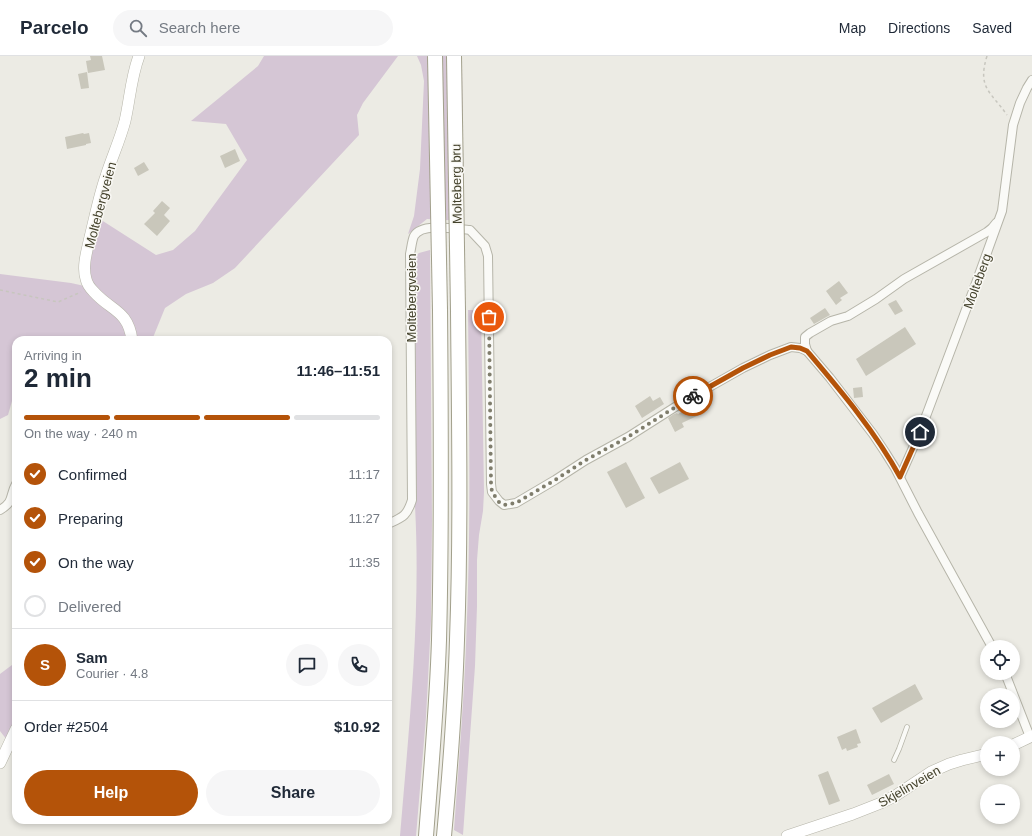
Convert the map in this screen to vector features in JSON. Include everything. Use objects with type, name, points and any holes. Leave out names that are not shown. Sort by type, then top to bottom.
[{"type":"highway","name":"Molteberg bru","points":[[426,836],[436,706],[439,642],[441,510],[440,310],[435,56]]},
{"type":"highway","name":"Molteberg bru","points":[[444,836],[457,642],[460,506],[454,56]]},
{"type":"main road","name":"Moltebergveien","points":[[90,288],[86,280],[85,268],[86,254],[94,216],[125,120],[134,71],[139,56]]},
{"type":"main road","points":[[90,288],[118,311],[126,321],[131,336]]},
{"type":"main road","points":[[1020,742],[1031,737]]},
{"type":"main road","points":[[0,763],[12,738]]},
{"type":"main road","name":"Skjelinveien","points":[[787,836],[881,803],[931,772],[949,764],[980,756]]},
{"type":"street","name":"Molteberg","points":[[900,477],[920,432],[1002,211],[1014,125],[1020,103],[1032,80]]},
{"type":"street","points":[[791,347],[810,332],[831,321],[848,316],[876,299],[904,279],[987,232],[999,219]]},
{"type":"street","name":"Moltebergveien","points":[[392,522],[403,517],[409,511],[412,500],[410,254],[414,236],[420,230],[430,227],[470,230],[485,246],[488,256],[491,484],[492,492],[499,502],[504,505],[516,503],[586,460],[628,437],[683,402],[743,368],[791,347]]},
{"type":"street","points":[[805,337],[807,351],[874,434],[900,477],[918,513],[988,640]]},
{"type":"street","points":[[791,347],[800,348],[807,351]]},
{"type":"street","points":[[0,510],[8,505],[11,500],[12,491]]},
{"type":"street","points":[[1007,680],[1031,737]]},
{"type":"lane","points":[[894,760],[908,727]]},
{"type":"path","points":[[987,56],[984,68],[984,81],[987,90],[1014,125]]},
{"type":"path","points":[[0,290],[58,302],[90,288]]},
{"type":"shaded area","points":[[264,56],[398,56],[363,103],[357,115],[359,135],[235,268],[213,283],[186,294],[165,308],[154,336],[12,336],[12,401],[8,415],[0,419],[0,274],[71,283],[89,287],[86,280],[95,216],[156,255],[173,250],[195,231],[247,160],[226,124],[191,121],[258,66]]},
{"type":"shaded area","points":[[417,56],[450,56],[462,67],[464,221],[427,219],[408,234],[414,216],[420,169],[424,81],[421,65]]},
{"type":"shaded area","points":[[430,250],[432,520],[431,621],[426,717],[416,836],[400,836],[413,671],[416,589],[414,257],[419,253]]},
{"type":"shaded area","points":[[468,310],[481,310],[484,492],[477,560],[475,666],[463,835],[454,830],[466,645],[468,580]]},
{"type":"shaded area","points":[[12,665],[12,728],[7,740],[0,731],[0,674]]},
{"type":"building","points":[[90,56],[102,56],[105,70],[88,73],[86,61],[91,60]]},
{"type":"building","points":[[87,72],[89,88],[81,89],[78,74]]},
{"type":"building","points":[[89,133],[91,143],[67,149],[65,137]]},
{"type":"building","points":[[235,149],[240,161],[225,168],[220,156]]},
{"type":"building","points":[[144,162],[149,170],[138,176],[134,168]]},
{"type":"building","points":[[162,201],[170,208],[164,215],[170,221],[157,236],[144,224],[155,213],[153,211]]},
{"type":"building","points":[[839,281],[848,293],[840,298],[842,300],[836,305],[826,291]]},
{"type":"building","points":[[896,300],[903,311],[895,315],[888,304]]},
{"type":"building","points":[[825,308],[830,315],[814,324],[810,318]]},
{"type":"building","points":[[905,327],[916,344],[866,376],[856,359]]},
{"type":"building","points":[[862,387],[863,397],[854,398],[853,388]]},
{"type":"building","points":[[650,396],[653,401],[660,397],[664,404],[642,418],[635,406]]},
{"type":"building","points":[[694,405],[699,415],[682,423],[684,427],[675,432],[668,418]]},
{"type":"building","points":[[626,462],[645,498],[626,508],[607,472]]},
{"type":"building","points":[[680,462],[689,479],[659,494],[650,478]]},
{"type":"building","points":[[915,684],[923,699],[881,723],[872,708]]},
{"type":"building","points":[[856,729],[861,743],[857,744],[858,747],[847,751],[846,748],[842,750],[837,737]]},
{"type":"building","points":[[828,771],[840,801],[829,805],[818,775]]},
{"type":"building","points":[[889,774],[894,784],[872,795],[867,785]]},
{"type":"way so far","points":[[489,317],[491,484],[492,492],[499,502],[504,505],[516,503],[534,493],[693,396]]},
{"type":"route","points":[[693,396],[743,368],[770,355],[791,347],[800,348],[807,351],[857,412],[874,434],[900,477],[920,432]]}]
